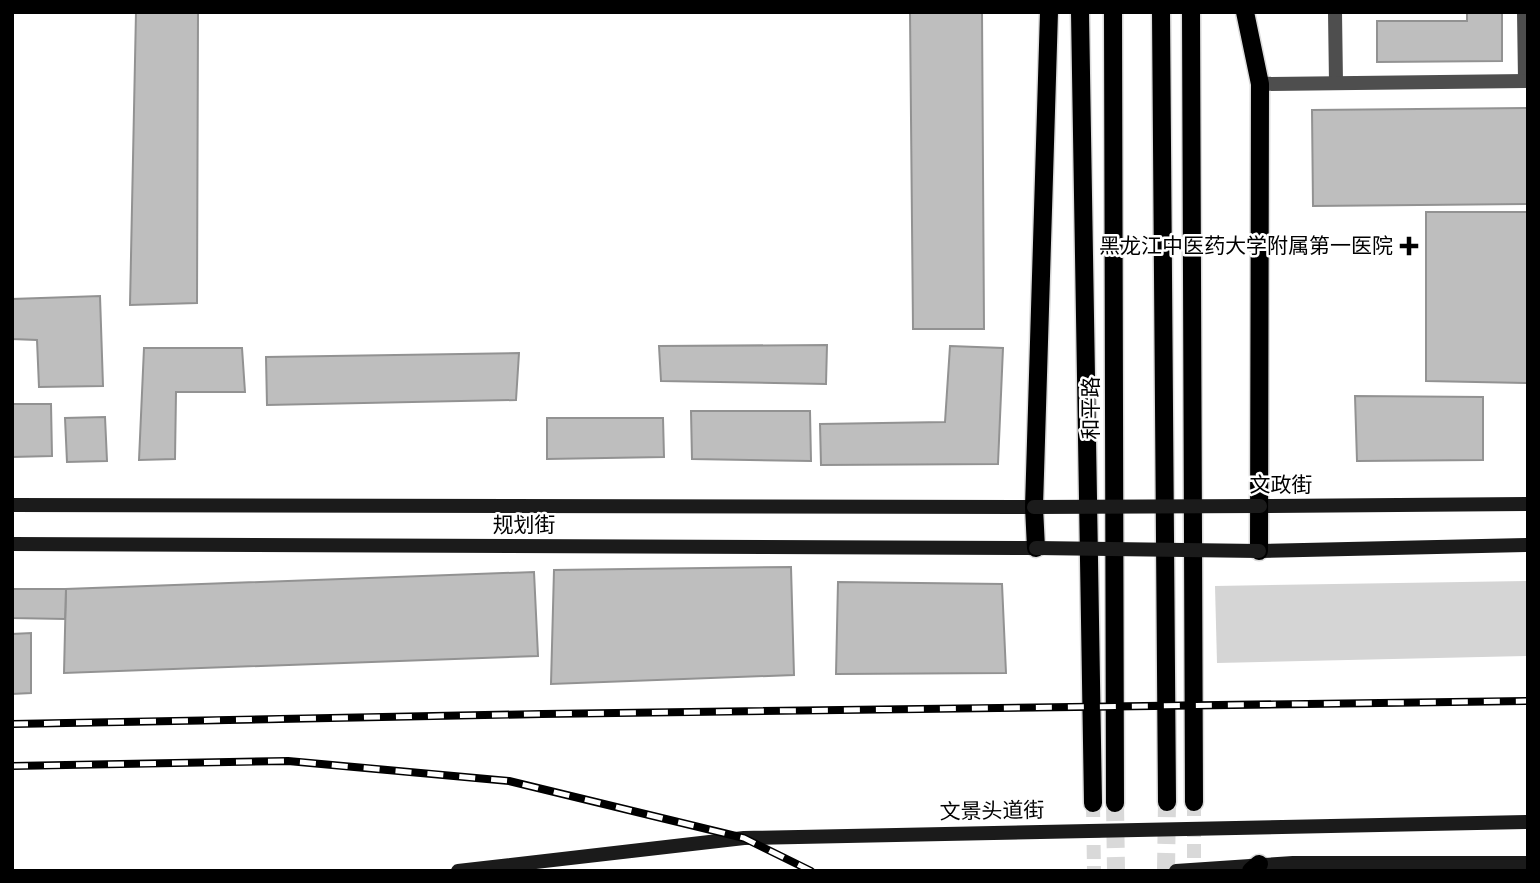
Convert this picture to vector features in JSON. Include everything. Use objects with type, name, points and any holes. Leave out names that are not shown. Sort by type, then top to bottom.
[{"type":"main road","points":[[1049,12],[1034,507],[1036,548],[1259,551],[1528,545]]},
{"type":"main road","points":[[1080,12],[1093,803]]},
{"type":"main road","name":"和平路","points":[[1113,12],[1115,803]]},
{"type":"main road","points":[[1161,12],[1167,802]]},
{"type":"main road","points":[[1191,12],[1194,802]]},
{"type":"main road","points":[[1245,12],[1260,84],[1259,551]]},
{"type":"main road","name":"文政街","points":[[1034,507],[1528,504]]},
{"type":"main road","name":"规划街","points":[[12,505],[1034,507]]},
{"type":"main road","name":"规划街","points":[[12,544],[1036,548]]},
{"type":"main road","name":"文景头道街","points":[[458,871],[744,838],[1528,822]]},
{"type":"main road","points":[[1176,871],[1255,867],[1528,863]]},
{"type":"lane","points":[[1335,12],[1336,83]]},
{"type":"lane","points":[[1260,84],[1527,80],[1524,12]]},
{"type":"shaded area","points":[[1528,581],[1528,656],[1217,663],[1215,586]]},
{"type":"building","points":[[136,12],[198,12],[197,303],[130,305]]},
{"type":"building","points":[[910,12],[982,12],[984,329],[913,329]]},
{"type":"building","points":[[1467,12],[1502,12],[1502,61],[1377,62],[1377,21],[1467,21]]},
{"type":"building","points":[[1528,108],[1528,204],[1313,206],[1312,110]]},
{"type":"building","points":[[1426,212],[1528,212],[1528,383],[1426,381]]},
{"type":"building","points":[[100,296],[103,386],[39,387],[37,340],[12,339],[12,299]]},
{"type":"building","points":[[827,345],[826,384],[661,381],[659,346]]},
{"type":"building","points":[[950,346],[1003,348],[998,464],[821,465],[820,424],[945,422]]},
{"type":"building","points":[[144,348],[242,348],[245,392],[176,392],[175,459],[139,460]]},
{"type":"building","points":[[519,353],[516,400],[267,405],[266,357]]},
{"type":"building","points":[[1355,396],[1483,397],[1483,460],[1357,461]]},
{"type":"building","points":[[12,404],[51,404],[52,456],[12,457]]},
{"type":"building","points":[[691,411],[810,411],[811,461],[692,459]]},
{"type":"building","points":[[105,417],[107,461],[67,462],[65,418]]},
{"type":"building","points":[[547,418],[663,418],[664,457],[547,459]]},
{"type":"building","points":[[791,567],[794,675],[551,684],[554,570]]},
{"type":"building","points":[[534,572],[538,656],[64,673],[66,589]]},
{"type":"building","points":[[838,582],[1002,584],[1006,673],[836,674]]},
{"type":"building","points":[[12,589],[66,589],[65,619],[12,618]]},
{"type":"building","points":[[31,633],[31,693],[12,694],[12,634]]},
{"type":"tunnel","points":[[1166,871],[1167,802]]},
{"type":"tunnel","points":[[1194,802],[1194,871]]},
{"type":"tunnel","points":[[1093,803],[1094,871]]},
{"type":"tunnel","points":[[1115,803],[1116,871]]},
{"type":"railway","points":[[12,724],[1528,701]]},
{"type":"railway","points":[[12,766],[288,761],[509,781],[744,838],[811,871]]},
{"type":"place","name":"黑龙江中医药大学附属第一医院","points":[[1409,246]]}]
